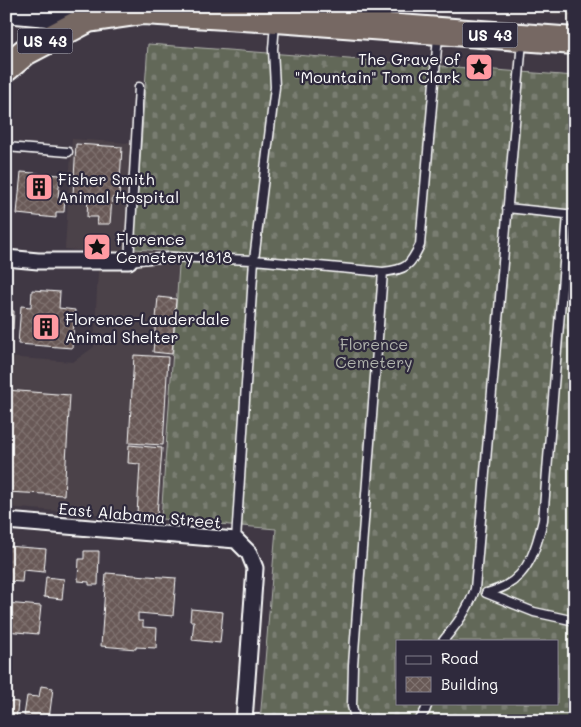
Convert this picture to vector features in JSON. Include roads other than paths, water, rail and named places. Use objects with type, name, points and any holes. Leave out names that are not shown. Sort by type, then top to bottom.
[{"type":"highway","name":"US 43","points":[[6,68],[24,52],[88,19],[142,11],[276,19],[327,15],[438,32],[575,41]]},
{"type":"main road","points":[[188,6],[218,15]]},
{"type":"main road","points":[[6,12],[88,19]]},
{"type":"street","points":[[6,258],[128,261]]},
{"type":"street","name":"East Alabama Street","points":[[6,521],[236,540],[249,553],[255,568],[244,721]]},
{"type":"lane","points":[[236,540],[254,260],[275,87],[273,49],[276,19]]},
{"type":"lane","points":[[139,87],[128,261],[170,257],[254,260],[382,272],[402,270],[412,261],[420,245],[438,32]]},
{"type":"lane","points":[[444,640],[458,622],[472,599],[475,589],[523,37]]},
{"type":"lane","points":[[6,147],[68,152]]},
{"type":"lane","points":[[486,593],[506,586],[524,570],[537,549],[543,520],[572,215],[507,208]]},
{"type":"lane","points":[[357,720],[352,706],[353,665],[382,272]]},
{"type":"lane","points":[[475,589],[534,612],[575,621]]},
{"type":"lane","points":[[419,721],[428,704]]},
{"type":"place","name":"The Grave of \"Mountain\" Tom Clark","points":[[479,67]]},
{"type":"place","name":"Fisher Smith Animal Hospital","points":[[39,187]]},
{"type":"place","name":"Florence Cemetery 1818","points":[[97,247]]},
{"type":"place","name":"Florence-Lauderdale Animal Shelter","points":[[46,327]]},
{"type":"park label","name":"Florence Cemetery","points":[[374,352]]}]
